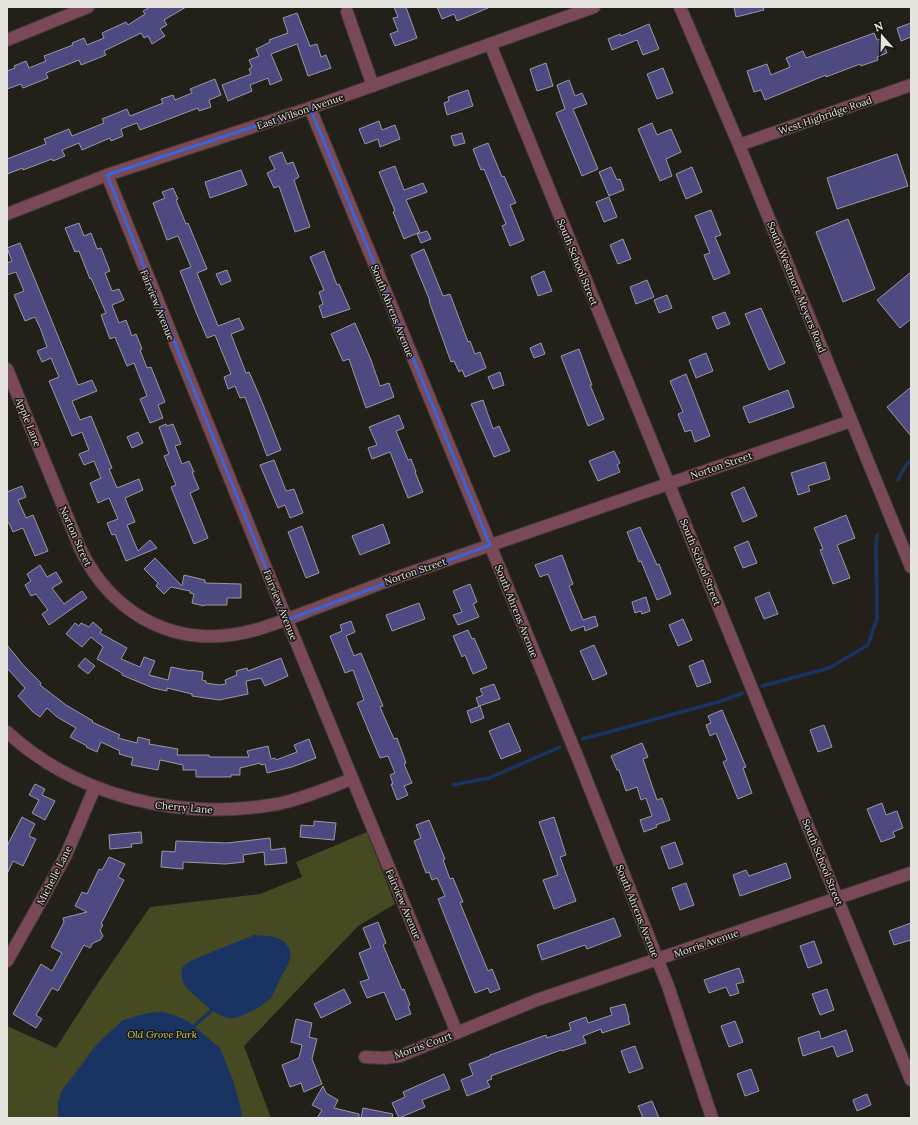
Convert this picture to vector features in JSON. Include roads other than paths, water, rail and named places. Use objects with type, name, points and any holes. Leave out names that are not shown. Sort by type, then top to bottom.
[{"type":"street","points":[[7,40],[88,7]]},
{"type":"street","name":"East Wilson Avenue","points":[[7,214],[107,176],[310,108],[594,7]]},
{"type":"street","name":"South Westmore Meyers Road","points":[[680,7],[739,145],[911,567]]},
{"type":"street","points":[[347,12],[373,86]]},
{"type":"street","name":"South School Street","points":[[490,44],[911,1080]]},
{"type":"street","name":"West Highridge Road","points":[[739,145],[911,85]]},
{"type":"street","name":"South Ahrens Avenue","points":[[310,108],[577,756],[658,959],[712,1118]]},
{"type":"street","name":"Fairview Avenue","points":[[107,176],[287,620],[457,1033]]},
{"type":"street","name":"Apple Lane","points":[[7,369],[50,476]]},
{"type":"street","name":"Norton Street","points":[[50,476],[87,562],[98,580],[111,594],[123,605],[151,623],[185,634],[214,637],[260,630],[364,590],[490,545],[851,421]]},
{"type":"street","name":"Cherry Lane","points":[[7,732],[47,762],[66,774],[116,795],[168,807],[220,810],[278,804],[352,779]]},
{"type":"street","name":"Michelle Lane","points":[[7,961],[11,944],[41,901],[66,855],[95,787]]},
{"type":"street","name":"Morris Avenue","points":[[457,1033],[537,1000],[911,873]]},
{"type":"street","name":"Morris Court","points":[[364,1057],[384,1058],[400,1056],[457,1033]]},
{"type":"water","points":[[254,935],[272,937],[280,939],[284,942],[289,949],[289,962],[271,998],[244,1015],[233,1018],[224,1017],[209,1008],[186,987],[182,979],[182,968],[190,961]]},
{"type":"water","points":[[163,1012],[177,1016],[189,1022],[220,1048],[233,1080],[242,1115],[241,1118],[58,1118],[58,1103],[61,1092],[97,1044],[123,1020],[148,1013]]},
{"type":"waterway","points":[[898,480],[906,465],[911,460]]},
{"type":"waterway","points":[[762,686],[829,668],[868,645],[877,618],[877,535]]},
{"type":"waterway","points":[[583,739],[718,702],[743,693]]},
{"type":"waterway","points":[[453,785],[489,778],[560,747]]},
{"type":"waterway","points":[[194,1026],[212,1010]]},
{"type":"park label","name":"Old Grove Park","points":[[162,1034]]}]
